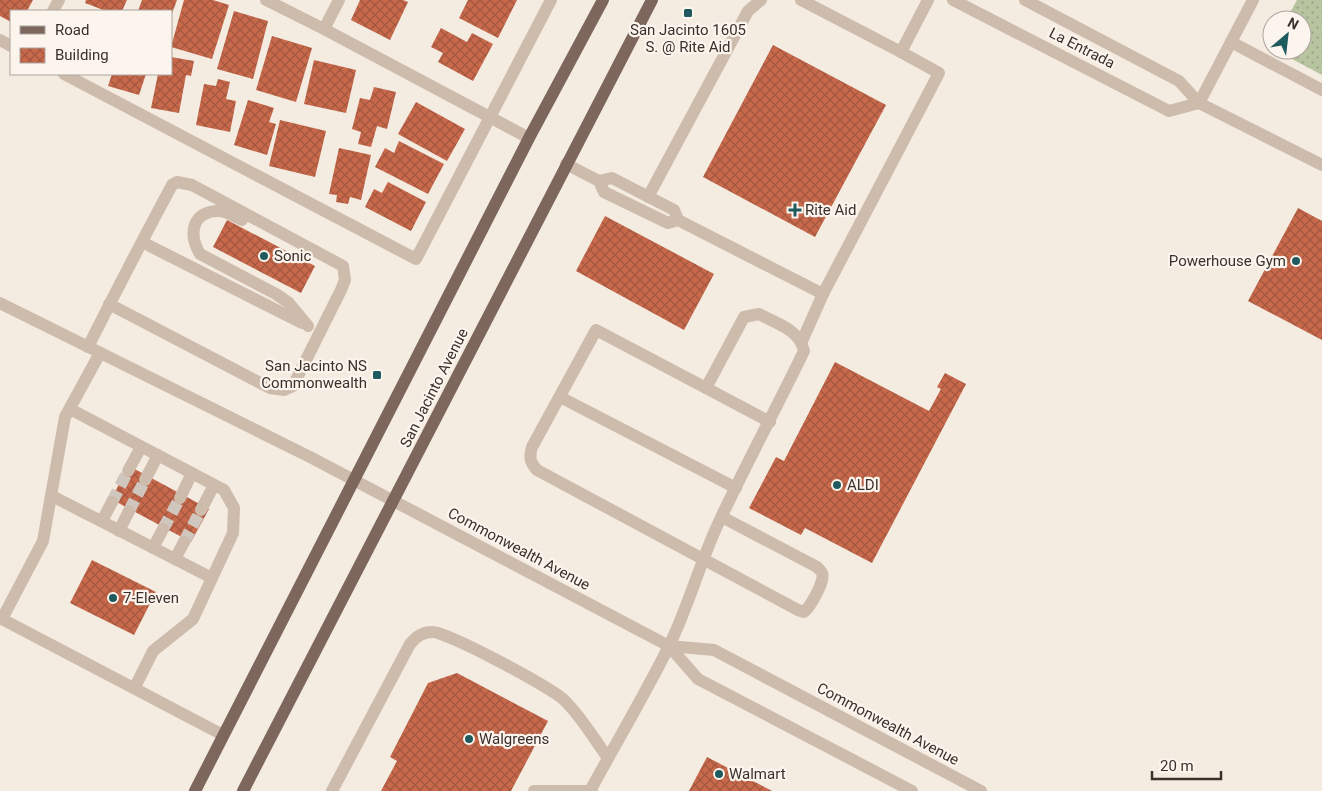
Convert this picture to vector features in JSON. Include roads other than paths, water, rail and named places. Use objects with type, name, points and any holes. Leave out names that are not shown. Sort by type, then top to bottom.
[{"type":"main road","name":"San Jacinto Avenue","points":[[195,791],[202,785],[223,735],[529,138],[603,0]]},
{"type":"main road","name":"San Jacinto Avenue","points":[[243,791],[652,0]]},
{"type":"street","points":[[266,0],[529,138]]},
{"type":"street","points":[[324,29],[339,0]]},
{"type":"street","points":[[66,75],[416,259],[551,0]]},
{"type":"street","points":[[648,197],[748,11],[761,0]]},
{"type":"street","points":[[801,0],[939,73],[823,294],[802,341]]},
{"type":"street","points":[[901,52],[928,0]]},
{"type":"street","name":"La Entrada","points":[[952,0],[1169,111],[1199,103]]},
{"type":"street","name":"La Entrada","points":[[1025,0],[1179,82],[1199,103],[1322,165]]},
{"type":"street","points":[[1199,103],[1253,0]]},
{"type":"street","points":[[1231,42],[1322,90]]},
{"type":"street","points":[[566,164],[599,181],[604,192],[668,224],[678,220]]},
{"type":"street","points":[[599,181],[612,178],[674,210],[678,220],[823,294]]},
{"type":"street","points":[[88,347],[109,304],[172,186],[177,182],[192,185],[343,266],[345,280],[293,386],[284,390],[270,388],[109,304]]},
{"type":"street","points":[[308,326],[289,303],[276,294],[200,254],[194,243],[192,233],[196,223],[206,213],[221,211],[311,248]]},
{"type":"street","points":[[142,242],[320,332]]},
{"type":"street","name":"Commonwealth Avenue","points":[[0,304],[310,457],[669,646],[698,678],[912,791]]},
{"type":"street","points":[[534,791],[591,791],[669,646],[722,517],[804,351],[802,341],[796,334],[759,314],[744,318],[706,388]]},
{"type":"street","points":[[722,517],[817,567],[822,572],[823,578],[810,607],[804,612],[537,470],[531,462],[529,455],[596,330],[770,422]]},
{"type":"street","points":[[100,353],[65,418],[43,541],[1,619],[135,687],[223,735]]},
{"type":"street","points":[[560,397],[736,488]]},
{"type":"street","points":[[70,409],[224,490],[234,508],[233,532],[193,620],[153,651],[135,687]]},
{"type":"street","points":[[128,471],[141,447]]},
{"type":"street","points":[[145,480],[158,455]]},
{"type":"street","points":[[180,498],[192,473]]},
{"type":"street","points":[[201,510],[214,485]]},
{"type":"street","points":[[52,496],[212,578]]},
{"type":"street","points":[[102,522],[112,502]]},
{"type":"street","points":[[119,531],[129,511]]},
{"type":"street","points":[[153,548],[163,529]]},
{"type":"street","points":[[175,560],[184,542]]},
{"type":"street","points":[[332,791],[410,644],[419,635],[433,631],[448,635],[478,650],[563,699],[608,758]]},
{"type":"street","name":"Commonwealth Avenue","points":[[669,646],[714,650],[982,791]]},
{"type":"tunnel","points":[[112,502],[128,471]]},
{"type":"tunnel","points":[[129,511],[145,480]]},
{"type":"tunnel","points":[[163,529],[180,498]]},
{"type":"tunnel","points":[[184,542],[201,510]]},
{"type":"place","name":"San Jacinto 1605 S. @ Rite Aid","points":[[688,13]]},
{"type":"place","name":"Rite Aid","points":[[795,210]]},
{"type":"place","name":"Sonic","points":[[264,256]]},
{"type":"place","name":"Powerhouse Gym","points":[[1296,261]]},
{"type":"place","name":"San Jacinto NS Commonwealth","points":[[377,375]]},
{"type":"place","name":"ALDI","points":[[837,485]]},
{"type":"place","name":"7-Eleven","points":[[113,598]]},
{"type":"place","name":"Walgreens","points":[[469,739]]},
{"type":"place","name":"Walmart","points":[[719,774]]}]
